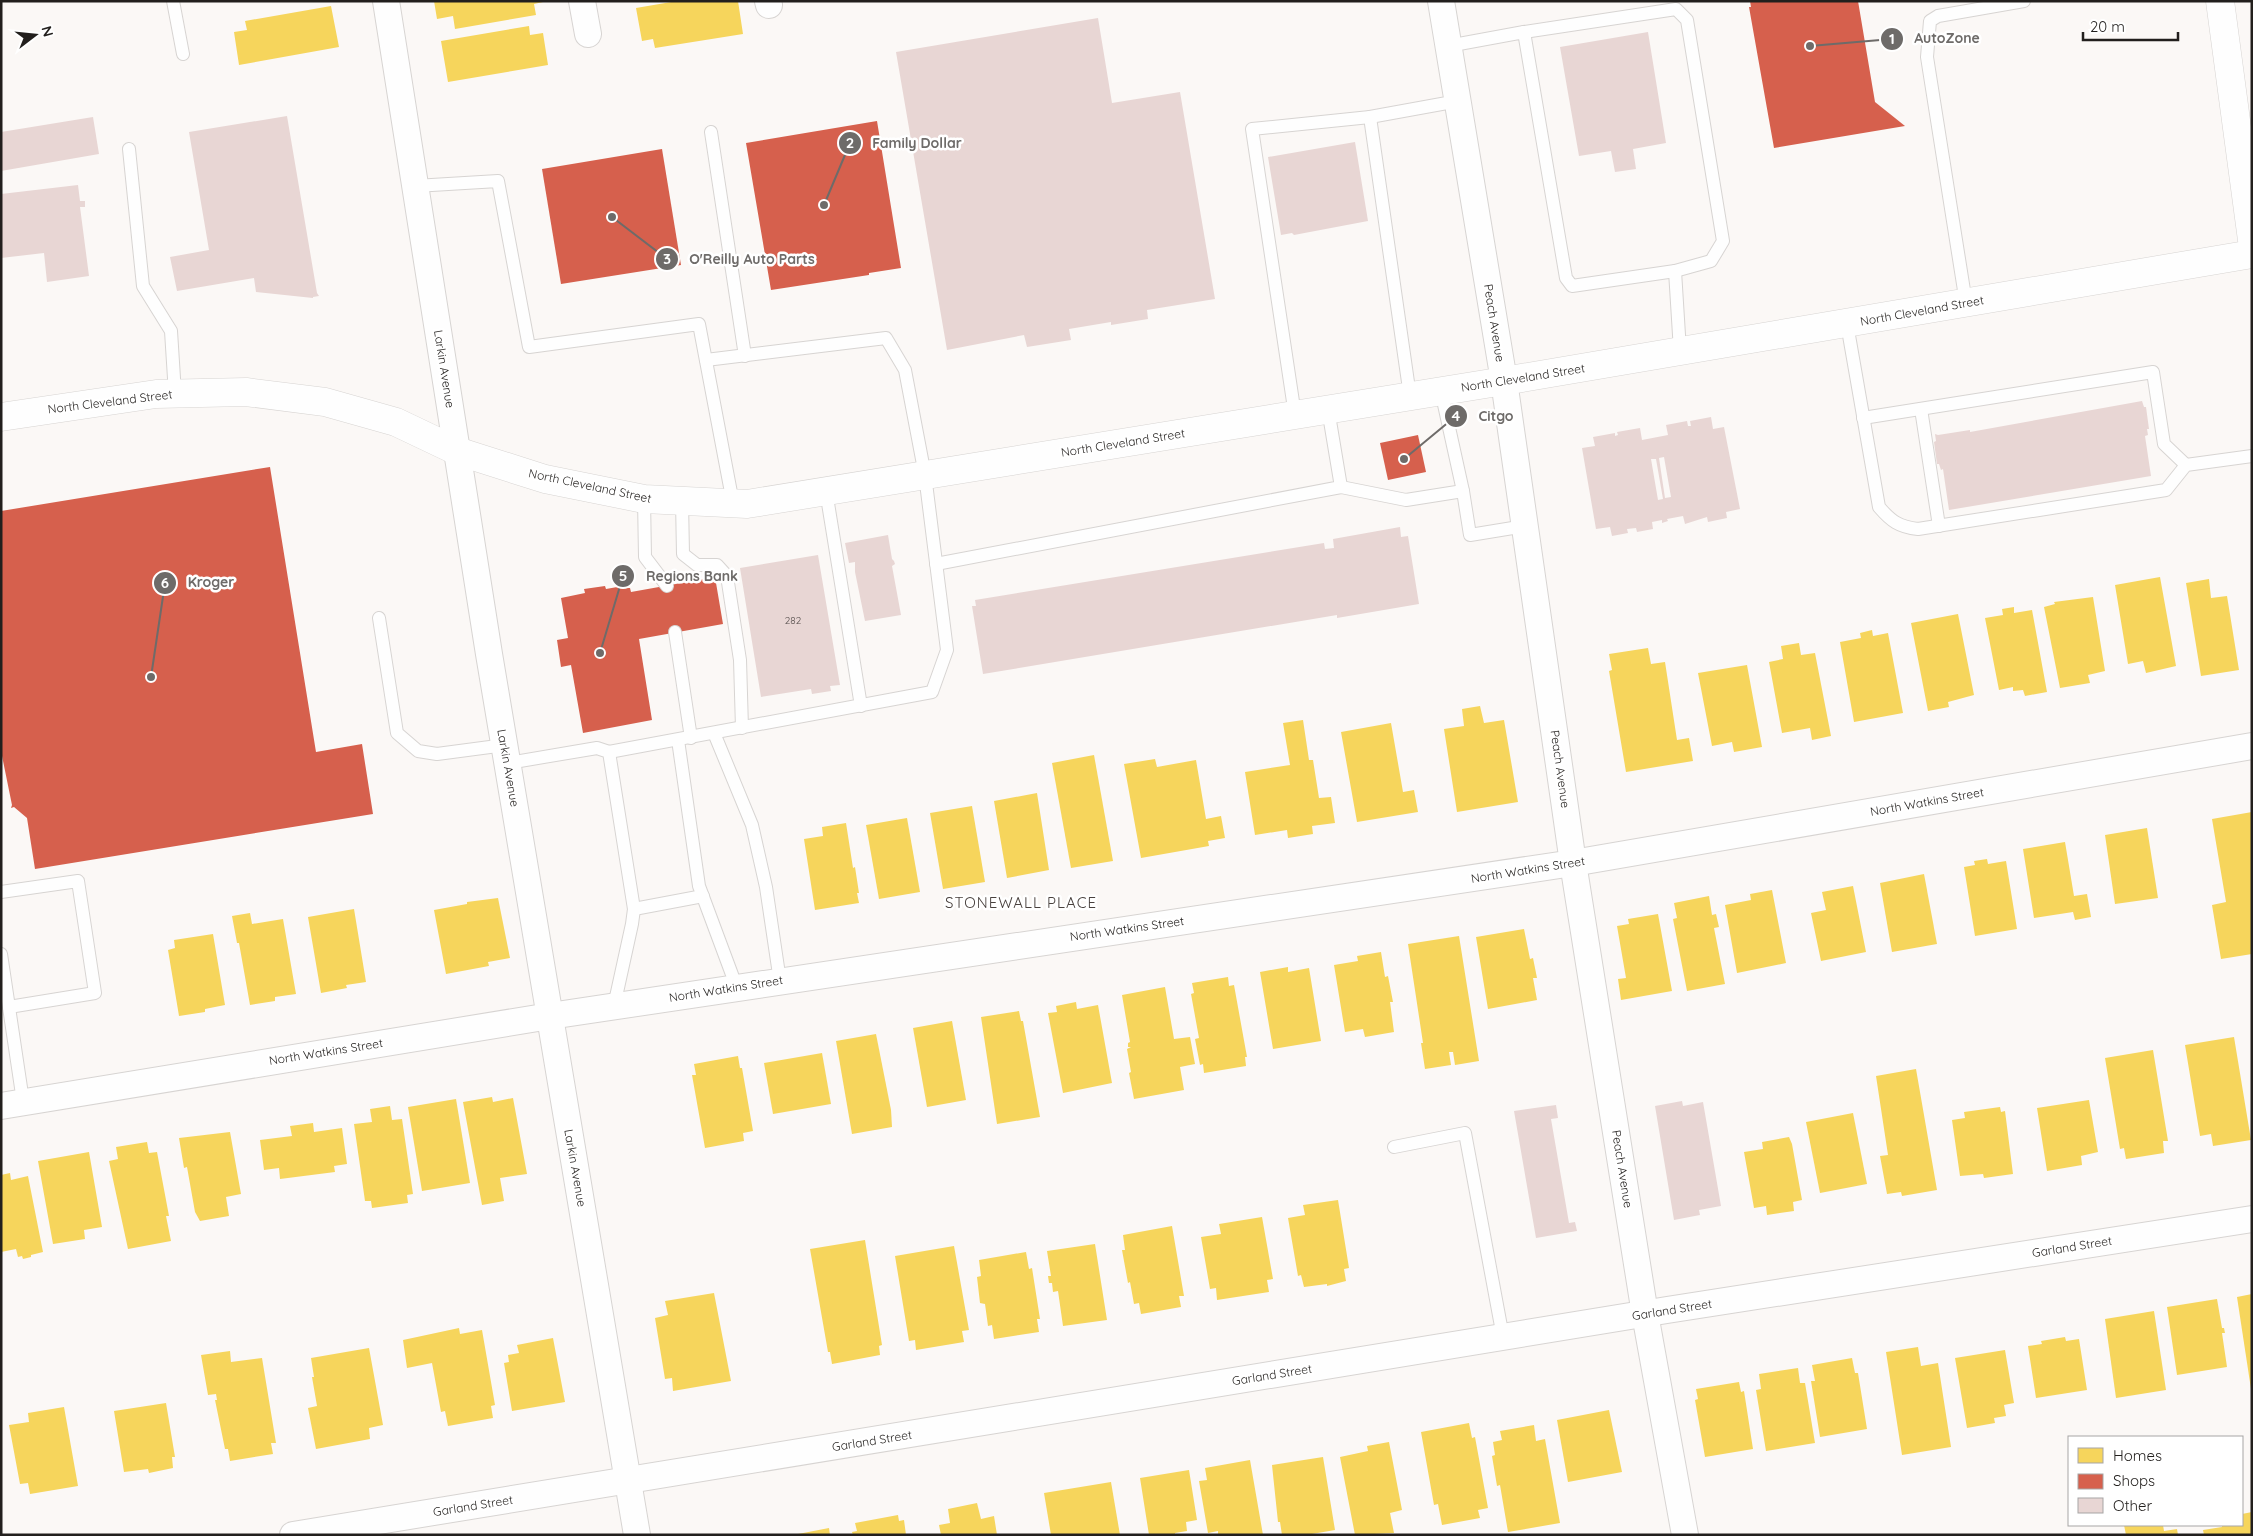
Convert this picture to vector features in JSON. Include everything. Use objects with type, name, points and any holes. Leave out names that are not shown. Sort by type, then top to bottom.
[{"type":"main road","points":[[2220,1],[2252,240]]},
{"type":"main road","name":"North Cleveland Street","points":[[1,416],[156,394],[246,392],[325,402],[396,422],[458,451],[545,479],[644,499],[747,504],[1504,381],[2252,254]]},
{"type":"street","name":"Larkin Avenue","points":[[386,1],[506,754],[637,1535]]},
{"type":"street","points":[[582,1],[588,34]]},
{"type":"street","name":"Peach Avenue","points":[[1441,1],[1504,381],[1574,863],[1644,1314],[1685,1535]]},
{"type":"street","name":"North Watkins Street","points":[[12,1103],[614,1006],[1574,863],[2252,746]]},
{"type":"street","name":"Garland Street","points":[[293,1535],[1644,1314],[2252,1219]]},
{"type":"lane","points":[[173,1],[183,54]]},
{"type":"lane","points":[[1966,303],[1927,57],[1930,21],[1938,16],[2024,1]]},
{"type":"lane","points":[[1448,46],[1524,32],[1676,9],[1687,20],[1723,240],[1711,261],[1675,271],[1572,286],[1566,278],[1524,32]]},
{"type":"lane","points":[[1295,415],[1252,129],[1370,117],[1458,101]]},
{"type":"lane","points":[[1370,117],[1410,396]]},
{"type":"lane","points":[[711,132],[745,356]]},
{"type":"lane","points":[[129,149],[143,286],[171,331],[175,394]]},
{"type":"lane","points":[[415,186],[498,181],[529,347],[699,324],[733,503]]},
{"type":"lane","points":[[1675,271],[1680,351]]},
{"type":"lane","points":[[1847,324],[1879,507],[1890,520],[1903,528],[1918,529],[1939,526],[2166,490],[2186,465],[2252,456]]},
{"type":"lane","points":[[379,618],[398,732],[418,751],[438,754],[506,754],[597,748],[609,752],[932,692],[947,650],[925,475],[905,370],[886,338],[706,360]]},
{"type":"lane","points":[[1863,418],[2153,372],[2164,444],[2186,465]]},
{"type":"lane","points":[[1441,391],[1463,491],[1470,536],[1525,526]]},
{"type":"lane","points":[[1328,409],[1341,488]]},
{"type":"lane","points":[[1921,409],[1939,526]]},
{"type":"lane","points":[[936,564],[1341,488],[1406,500],[1463,491]]},
{"type":"lane","points":[[826,491],[862,706]]},
{"type":"lane","points":[[644,499],[645,557],[667,586]]},
{"type":"lane","points":[[682,501],[683,554],[698,565],[717,565],[727,576],[740,660],[742,728]]},
{"type":"lane","points":[[675,632],[699,886],[737,988]]},
{"type":"lane","points":[[714,733],[752,825],[766,887],[780,981]]},
{"type":"lane","points":[[609,752],[634,909],[614,1006]]},
{"type":"lane","points":[[1,892],[78,881],[95,994],[9,1007]]},
{"type":"lane","points":[[634,909],[703,896]]},
{"type":"lane","points":[[1,954],[9,1007],[12,1103]]},
{"type":"lane","points":[[1394,1147],[1465,1133],[1503,1337]]},
{"type":"building: Homes","points":[[434,1],[543,2],[534,4],[536,15],[455,29],[453,16],[437,19]]},
{"type":"building: Homes","points":[[677,1],[738,1],[743,34],[655,48],[653,39],[642,41],[636,8]]},
{"type":"building: Homes","points":[[331,6],[339,47],[239,65],[234,32],[247,30],[245,21]]},
{"type":"building: Homes","points":[[529,26],[530,35],[543,33],[548,65],[448,82],[441,41]]},
{"type":"building: Homes","points":[[2160,577],[2176,666],[2146,673],[2143,661],[2128,664],[2115,585]]},
{"type":"building: Homes","points":[[2209,579],[2211,598],[2227,596],[2239,670],[2201,676],[2186,583]]},
{"type":"building: Homes","points":[[2093,597],[2105,671],[2088,675],[2090,683],[2060,688],[2044,607],[2055,604],[2054,602]]},
{"type":"building: Homes","points":[[2014,607],[2014,613],[2032,610],[2047,692],[2025,696],[2023,690],[2013,691],[2013,687],[1999,690],[1985,618],[2003,615],[2002,609]]},
{"type":"building: Homes","points":[[1958,614],[1974,695],[1948,702],[1949,707],[1928,711],[1911,623]]},
{"type":"building: Homes","points":[[1872,630],[1873,636],[1888,633],[1903,713],[1854,722],[1840,642],[1861,638],[1860,633]]},
{"type":"building: Homes","points":[[1799,643],[1801,655],[1815,653],[1831,736],[1812,740],[1810,728],[1782,733],[1769,662],[1783,659],[1781,646]]},
{"type":"building: Homes","points":[[1648,648],[1651,664],[1665,662],[1677,740],[1689,738],[1693,761],[1626,772],[1609,671],[1612,670],[1609,654]]},
{"type":"building: Homes","points":[[1747,665],[1762,747],[1734,752],[1732,742],[1712,746],[1698,673]]},
{"type":"building: Homes","points":[[1480,706],[1484,723],[1504,720],[1518,802],[1457,812],[1444,729],[1464,726],[1462,709]]},
{"type":"building: Homes","points":[[1303,720],[1309,760],[1313,760],[1319,798],[1331,797],[1335,823],[1312,826],[1313,834],[1288,838],[1287,830],[1255,835],[1245,772],[1290,765],[1283,723]]},
{"type":"building: Homes","points":[[1391,723],[1403,792],[1414,790],[1418,812],[1357,822],[1341,732]]},
{"type":"building: Homes","points":[[1094,755],[1113,861],[1071,868],[1052,763]]},
{"type":"building: Homes","points":[[1155,759],[1157,767],[1196,760],[1206,819],[1221,816],[1225,838],[1208,841],[1209,846],[1141,858],[1124,764]]},
{"type":"building: Homes","points":[[1037,793],[1049,870],[1007,878],[994,801]]},
{"type":"building: Homes","points":[[972,806],[985,882],[943,889],[930,813]]},
{"type":"building: Homes","points":[[2252,812],[2252,954],[2221,959],[2212,905],[2226,902],[2212,819]]},
{"type":"building: Homes","points":[[907,818],[920,892],[879,899],[866,825]]},
{"type":"building: Homes","points":[[846,823],[853,868],[855,867],[859,903],[815,910],[804,839],[823,836],[822,827]]},
{"type":"building: Homes","points":[[2147,828],[2158,898],[2115,904],[2105,835]]},
{"type":"building: Homes","points":[[2065,842],[2074,896],[2087,894],[2091,917],[2075,920],[2073,912],[2034,918],[2023,849]]},
{"type":"building: Homes","points":[[1987,859],[1988,864],[2006,861],[2017,929],[1975,936],[1964,867],[1975,865],[1974,861]]},
{"type":"building: Homes","points":[[1924,874],[1937,944],[1892,952],[1880,883]]},
{"type":"building: Homes","points":[[1853,886],[1866,952],[1821,961],[1811,913],[1826,910],[1822,892]]},
{"type":"building: Homes","points":[[1772,890],[1786,963],[1737,973],[1725,905],[1751,900],[1750,894]]},
{"type":"building: Homes","points":[[1709,896],[1712,915],[1716,914],[1719,927],[1714,928],[1725,984],[1687,991],[1673,919],[1677,918],[1674,903]]},
{"type":"building: Homes","points":[[498,898],[510,958],[488,962],[489,966],[446,974],[434,910],[467,904],[467,902]]},
{"type":"building: Homes","points":[[354,909],[366,982],[346,985],[347,988],[321,993],[308,917]]},
{"type":"building: Homes","points":[[250,913],[252,924],[283,919],[296,994],[275,997],[275,1001],[250,1005],[239,943],[237,943],[232,916]]},
{"type":"building: Homes","points":[[1658,914],[1672,991],[1621,1000],[1618,979],[1626,978],[1617,926],[1629,924],[1628,919]]},
{"type":"building: Homes","points":[[1524,929],[1530,959],[1533,958],[1537,978],[1533,978],[1537,1000],[1488,1009],[1476,937]]},
{"type":"building: Homes","points":[[213,934],[225,1005],[205,1009],[205,1012],[179,1016],[168,950],[175,948],[174,940]]},
{"type":"building: Homes","points":[[1459,936],[1479,1061],[1455,1065],[1453,1052],[1449,1052],[1451,1065],[1425,1069],[1421,1043],[1423,1043],[1408,944]]},
{"type":"building: Homes","points":[[1381,952],[1385,977],[1388,976],[1393,1002],[1390,1002],[1394,1032],[1365,1037],[1363,1029],[1345,1032],[1334,965],[1358,961],[1357,956]]},
{"type":"building: Homes","points":[[1288,967],[1288,972],[1309,968],[1321,1041],[1273,1049],[1260,972]]},
{"type":"building: Homes","points":[[1228,977],[1229,986],[1234,985],[1247,1057],[1245,1057],[1246,1066],[1204,1073],[1203,1064],[1200,1065],[1195,1039],[1199,1038],[1191,994],[1194,993],[1192,983]]},
{"type":"building: Homes","points":[[1165,987],[1174,1039],[1190,1037],[1195,1064],[1180,1067],[1184,1090],[1134,1099],[1127,1049],[1131,1047],[1128,1047],[1130,1042],[1122,995]]},
{"type":"building: Homes","points":[[1076,1002],[1077,1009],[1098,1005],[1112,1083],[1063,1093],[1048,1013],[1057,1012],[1056,1006]]},
{"type":"building: Homes","points":[[1019,1011],[1021,1021],[1023,1021],[1040,1117],[997,1124],[981,1017]]},
{"type":"building: Homes","points":[[952,1021],[966,1100],[927,1107],[913,1028]]},
{"type":"building: Homes","points":[[876,1034],[891,1110],[892,1127],[852,1134],[836,1041]]},
{"type":"building: Homes","points":[[2234,1037],[2251,1140],[2213,1146],[2211,1134],[2200,1136],[2185,1045]]},
{"type":"building: Homes","points":[[2153,1050],[2168,1141],[2163,1141],[2164,1153],[2126,1159],[2124,1148],[2120,1149],[2105,1058]]},
{"type":"building: Homes","points":[[822,1053],[831,1104],[773,1114],[764,1063]]},
{"type":"building: Homes","points":[[738,1056],[740,1068],[742,1068],[753,1131],[743,1133],[744,1141],[705,1148],[692,1075],[696,1075],[694,1064]]},
{"type":"building: Homes","points":[[1916,1069],[1937,1190],[1902,1196],[1901,1192],[1887,1194],[1880,1156],[1888,1155],[1876,1076]]},
{"type":"building: Homes","points":[[492,1097],[493,1102],[513,1098],[527,1174],[500,1178],[504,1201],[482,1205],[463,1102]]},
{"type":"building: Homes","points":[[456,1099],[470,1183],[422,1191],[408,1107]]},
{"type":"building: Homes","points":[[2089,1100],[2098,1152],[2081,1156],[2082,1165],[2047,1171],[2037,1108]]},
{"type":"building: Homes","points":[[390,1106],[392,1120],[402,1119],[413,1194],[407,1195],[408,1203],[372,1208],[371,1201],[365,1201],[354,1124],[372,1122],[370,1109]]},
{"type":"building: Homes","points":[[2000,1107],[2001,1112],[2005,1111],[2013,1174],[1984,1178],[1983,1174],[1960,1176],[1952,1120],[1965,1118],[1964,1112]]},
{"type":"building: Homes","points":[[1853,1113],[1867,1184],[1820,1193],[1806,1122]]},
{"type":"building: Homes","points":[[313,1123],[314,1132],[342,1128],[347,1164],[334,1166],[335,1172],[280,1179],[279,1168],[264,1170],[260,1140],[292,1136],[290,1126]]},
{"type":"building: Homes","points":[[230,1132],[241,1194],[226,1197],[229,1216],[200,1221],[195,1212],[187,1167],[184,1168],[179,1138]]},
{"type":"building: Homes","points":[[1789,1137],[1792,1144],[1802,1200],[1793,1202],[1794,1211],[1767,1215],[1766,1206],[1754,1208],[1744,1152],[1763,1149],[1762,1142]]},
{"type":"building: Homes","points":[[147,1142],[149,1153],[157,1152],[169,1216],[166,1216],[171,1241],[128,1249],[109,1161],[118,1159],[116,1147]]},
{"type":"building: Homes","points":[[89,1152],[102,1227],[84,1230],[85,1239],[53,1244],[38,1161]]},
{"type":"building: Homes","points":[[10,1173],[11,1180],[28,1176],[43,1252],[23,1259],[22,1256],[18,1257],[16,1249],[1,1252],[1,1175]]},
{"type":"building: Homes","points":[[1338,1200],[1349,1268],[1344,1269],[1346,1281],[1327,1286],[1327,1284],[1304,1287],[1301,1275],[1298,1276],[1288,1218],[1305,1215],[1303,1205]]},
{"type":"building: Homes","points":[[1262,1217],[1273,1279],[1267,1280],[1269,1292],[1217,1300],[1216,1288],[1210,1289],[1201,1237],[1221,1234],[1219,1224]]},
{"type":"building: Homes","points":[[1172,1226],[1184,1296],[1179,1296],[1181,1307],[1141,1314],[1139,1303],[1134,1304],[1130,1282],[1128,1283],[1122,1250],[1125,1250],[1123,1235]]},
{"type":"building: Homes","points":[[865,1240],[882,1345],[879,1346],[880,1355],[832,1364],[830,1352],[828,1352],[810,1249]]},
{"type":"building: Homes","points":[[1095,1244],[1107,1320],[1063,1326],[1058,1291],[1053,1292],[1052,1283],[1049,1283],[1048,1276],[1051,1276],[1047,1251]]},
{"type":"building: Homes","points":[[954,1246],[969,1330],[962,1331],[964,1342],[916,1350],[915,1340],[909,1341],[895,1256]]},
{"type":"building: Homes","points":[[1026,1252],[1029,1269],[1032,1268],[1040,1319],[1037,1319],[1039,1332],[994,1339],[992,1325],[988,1326],[985,1304],[980,1303],[977,1277],[981,1276],[979,1260]]},
{"type":"building: Homes","points":[[714,1293],[731,1381],[673,1391],[672,1378],[665,1379],[655,1318],[668,1315],[665,1301]]},
{"type":"building: Homes","points":[[2252,1294],[2252,1389],[2251,1389],[2237,1297]]},
{"type":"building: Homes","points":[[2217,1299],[2222,1328],[2224,1328],[2225,1333],[2222,1333],[2227,1367],[2177,1375],[2167,1307]]},
{"type":"building: Homes","points":[[2154,1311],[2166,1390],[2116,1398],[2105,1319]]},
{"type":"building: Homes","points":[[459,1328],[460,1334],[482,1330],[495,1405],[491,1406],[493,1418],[448,1426],[445,1411],[441,1412],[432,1363],[407,1368],[403,1340]]},
{"type":"building: Homes","points":[[2065,1337],[2066,1341],[2079,1339],[2087,1390],[2036,1398],[2028,1346],[2042,1344],[2041,1341]]},
{"type":"building: Homes","points":[[553,1338],[565,1402],[512,1411],[504,1363],[509,1362],[508,1355],[519,1353],[517,1345]]},
{"type":"building: Homes","points":[[1918,1347],[1921,1366],[1938,1363],[1951,1447],[1902,1455],[1886,1352]]},
{"type":"building: Homes","points":[[369,1348],[383,1425],[369,1428],[370,1439],[316,1449],[308,1408],[317,1406],[311,1358]]},
{"type":"building: Homes","points":[[2005,1350],[2014,1403],[2004,1405],[2006,1416],[1994,1418],[1995,1423],[1967,1428],[1955,1358]]},
{"type":"building: Homes","points":[[230,1351],[231,1362],[262,1358],[276,1443],[271,1443],[273,1454],[230,1461],[228,1449],[225,1449],[215,1400],[217,1400],[216,1394],[208,1395],[201,1355]]},
{"type":"building: Homes","points":[[1852,1358],[1855,1373],[1858,1373],[1867,1429],[1820,1437],[1811,1381],[1815,1381],[1812,1365]]},
{"type":"building: Homes","points":[[1798,1368],[1800,1383],[1805,1383],[1815,1443],[1766,1451],[1756,1390],[1761,1389],[1759,1374]]},
{"type":"building: Homes","points":[[1739,1382],[1741,1392],[1744,1391],[1753,1449],[1705,1457],[1695,1400],[1698,1399],[1696,1389]]},
{"type":"building: Homes","points":[[166,1403],[175,1457],[172,1457],[173,1468],[149,1473],[148,1469],[124,1472],[114,1411]]},
{"type":"building: Homes","points":[[64,1407],[78,1486],[30,1494],[28,1483],[20,1484],[9,1425],[29,1422],[28,1413]]},
{"type":"building: Homes","points":[[1609,1410],[1622,1472],[1568,1482],[1557,1420]]},
{"type":"building: Homes","points":[[1469,1423],[1472,1438],[1475,1437],[1488,1508],[1478,1510],[1480,1518],[1442,1525],[1438,1504],[1434,1505],[1421,1432]]},
{"type":"building: Homes","points":[[1534,1425],[1536,1441],[1545,1439],[1560,1523],[1508,1532],[1500,1485],[1497,1486],[1492,1456],[1495,1455],[1493,1442],[1502,1440],[1500,1431]]},
{"type":"building: Homes","points":[[1389,1442],[1402,1510],[1390,1513],[1394,1533],[1355,1535],[1340,1457],[1368,1451],[1367,1446]]},
{"type":"building: Homes","points":[[1323,1457],[1335,1530],[1306,1535],[1282,1535],[1280,1522],[1278,1522],[1272,1465]]},
{"type":"building: Homes","points":[[1250,1460],[1263,1535],[1218,1535],[1218,1531],[1208,1533],[1199,1481],[1207,1480],[1205,1468]]},
{"type":"building: Homes","points":[[1189,1470],[1197,1520],[1186,1522],[1187,1531],[1175,1533],[1175,1535],[1149,1535],[1140,1478]]},
{"type":"building: Homes","points":[[1111,1482],[1120,1535],[1051,1535],[1044,1493]]},
{"type":"building: Homes","points":[[977,1503],[981,1519],[994,1516],[997,1535],[941,1535],[939,1525],[950,1523],[948,1509]]},
{"type":"building: Homes","points":[[2252,1512],[2252,1535],[2204,1535],[2203,1530],[2222,1526],[2243,1526],[2243,1514]]},
{"type":"building: Homes","points":[[898,1515],[899,1521],[904,1520],[906,1535],[853,1535],[852,1532],[857,1531],[855,1523]]},
{"type":"building: Homes","points":[[2124,1526],[2163,1526],[2164,1531],[2177,1529],[2178,1535],[2126,1535]]},
{"type":"building: Homes","points":[[829,1528],[830,1535],[798,1535],[798,1534]]},
{"type":"building: Shops","points":[[1750,1],[1858,1],[1875,102],[1905,126],[1774,148],[1749,7],[1751,7]]},
{"type":"building: Shops","points":[[877,121],[901,268],[869,273],[869,275],[771,290],[746,143]]},
{"type":"building: Shops","points":[[662,149],[681,265],[561,284],[542,169]]},
{"type":"building: Shops","points":[[1418,435],[1426,472],[1388,480],[1380,443]]},
{"type":"building: Shops","points":[[270,467],[316,752],[362,744],[373,814],[35,869],[27,818],[14,807],[11,808],[12,805],[1,751],[1,511]]},
{"type":"building: Shops","points":[[715,577],[723,624],[639,639],[652,720],[583,733],[571,665],[561,667],[557,640],[568,638],[561,598],[585,593],[584,589],[605,586],[606,589],[623,586],[623,588],[630,588],[631,592]]},
{"type":"building: Other","points":[[1098,18],[1112,103],[1180,92],[1215,299],[1147,310],[1148,319],[1111,325],[1111,322],[1069,329],[1071,340],[1027,347],[1024,335],[947,350],[896,52]]},
{"type":"building: Other","points":[[1648,32],[1666,143],[1633,149],[1636,169],[1615,172],[1611,151],[1579,156],[1560,47]]},
{"type":"building: Other","points":[[287,116],[319,296],[313,298],[256,292],[254,278],[177,291],[170,257],[209,250],[189,132]]},
{"type":"building: Other","points":[[93,117],[99,154],[1,171],[1,132]]},
{"type":"building: Other","points":[[1355,142],[1368,221],[1294,235],[1292,233],[1281,235],[1268,157]]},
{"type":"building: Other","points":[[78,185],[80,201],[85,201],[85,207],[80,207],[89,276],[47,282],[44,253],[1,258],[1,194]]},
{"type":"building: Other","points":[[2142,401],[2144,407],[2146,407],[2149,429],[2147,429],[2148,435],[2145,436],[2151,476],[1949,510],[1943,469],[1941,470],[1939,464],[1937,464],[1934,442],[1936,441],[1935,434],[1970,430],[1970,432]]},
{"type":"building: Other","points":[[1711,417],[1713,429],[1724,427],[1740,509],[1726,512],[1727,518],[1708,522],[1707,517],[1685,524],[1683,516],[1667,519],[1668,521],[1662,523],[1662,520],[1652,522],[1653,529],[1637,532],[1636,528],[1627,529],[1628,533],[1612,536],[1610,527],[1596,529],[1582,448],[1595,446],[1593,437],[1615,433],[1615,436],[1618,435],[1617,432],[1640,428],[1642,440],[1668,435],[1666,425],[1687,421],[1688,426],[1691,426],[1690,421]],"holes":[[[1664,457],[1671,497],[1665,498],[1659,458]],[[1651,459],[1656,459],[1663,499],[1658,500]]]},
{"type":"building: Other","points":[[1400,527],[1401,537],[1408,536],[1419,604],[1337,618],[1337,615],[983,674],[972,606],[976,606],[975,600],[1324,543],[1325,549],[1334,548],[1333,539]]},
{"type":"building: Other","points":[[888,535],[892,559],[895,564],[892,566],[901,615],[865,621],[855,572],[855,562],[849,563],[845,543]]},
{"type":"building: Other","points":[[818,555],[840,685],[830,686],[831,691],[812,694],[811,689],[761,697],[740,568]]},
{"type":"building: Other","points":[[1682,1101],[1683,1106],[1703,1102],[1721,1206],[1699,1210],[1700,1215],[1674,1220],[1655,1106]]},
{"type":"building: Other","points":[[1556,1105],[1558,1118],[1551,1119],[1569,1223],[1575,1222],[1577,1231],[1536,1238],[1514,1111]]},
{"type":"place","name":"AutoZone","points":[[1810,46]]},
{"type":"place","name":"Family Dollar","points":[[824,205]]},
{"type":"place","name":"O'Reilly Auto Parts","points":[[612,217]]},
{"type":"place","name":"Citgo","points":[[1404,459]]},
{"type":"place","name":"Regions Bank","points":[[600,653]]},
{"type":"place","name":"Kroger","points":[[151,677]]},
{"type":"district","name":"STONEWALL PLACE","points":[[1021,903]]}]
